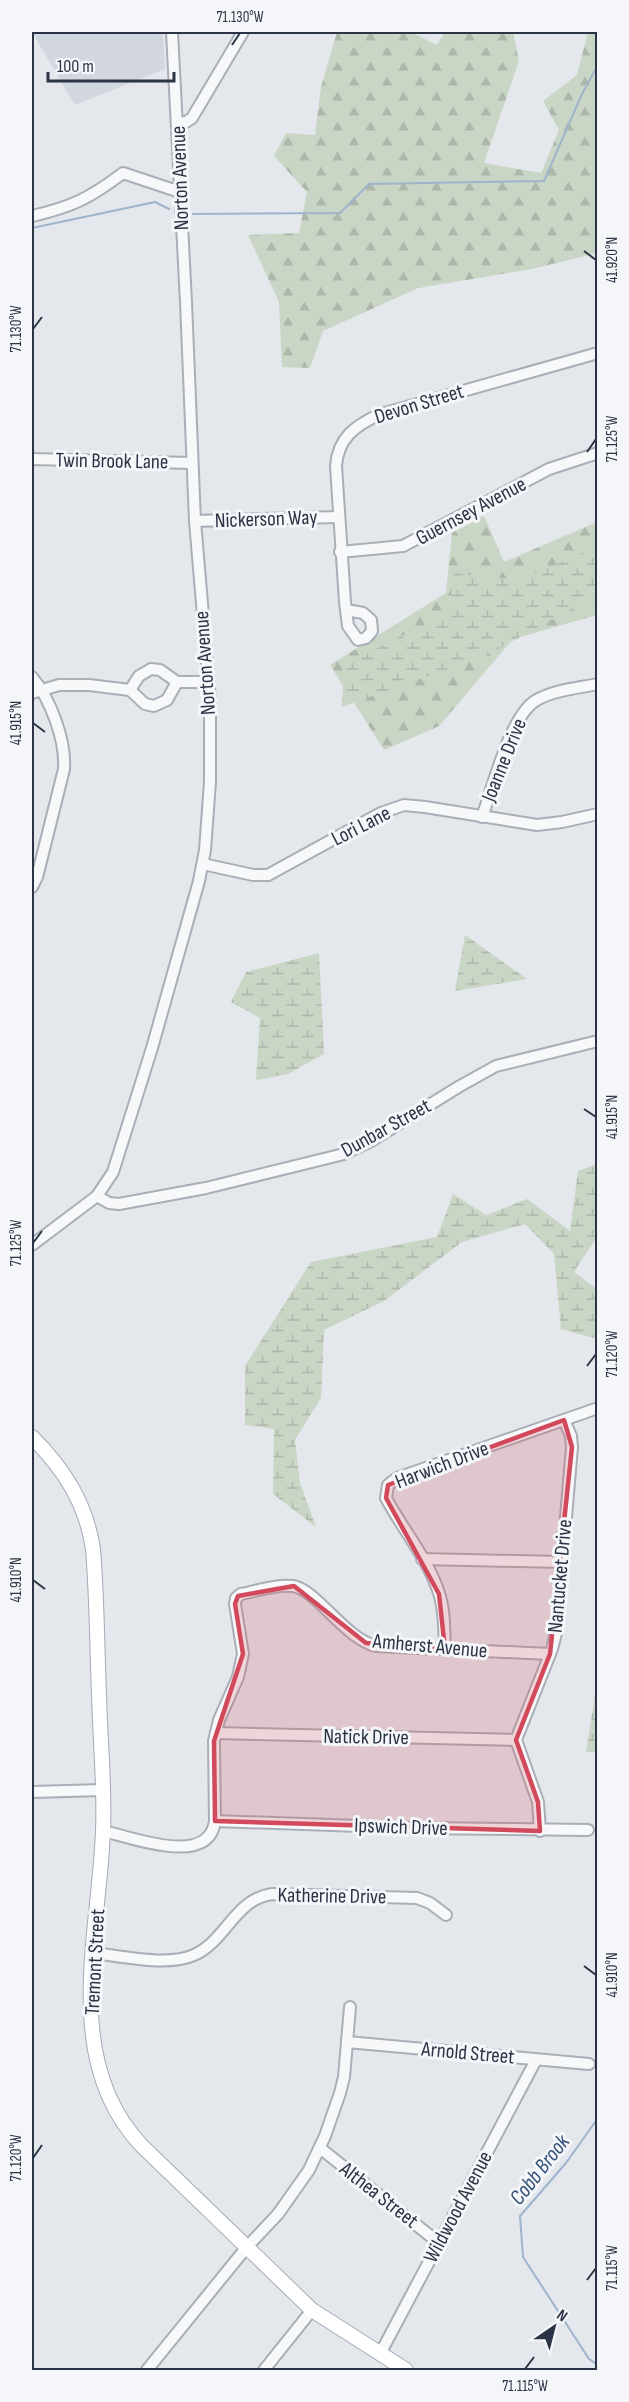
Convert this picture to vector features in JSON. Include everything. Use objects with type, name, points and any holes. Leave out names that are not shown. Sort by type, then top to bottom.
[{"type":"main road","name":"Tremont Street","points":[[32,1437],[77,1493],[91,1537],[95,1573],[103,1831],[93,1953],[92,2037],[102,2078],[115,2112],[142,2146],[312,2310],[386,2362],[406,2370]]},
{"type":"street","name":"Norton Avenue","points":[[32,1245],[97,1196],[117,1163],[204,864],[210,782],[208,682],[195,521],[172,32]]},
{"type":"street","points":[[177,123],[186,122],[192,118],[217,72],[243,32]]},
{"type":"street","points":[[32,216],[84,200],[123,173],[180,192]]},
{"type":"street","name":"Devon Street","points":[[346,610],[338,517],[338,453],[342,441],[358,425],[378,415],[597,353]]},
{"type":"street","name":"Guernsey Avenue","points":[[340,552],[409,544],[549,469],[597,453]]},
{"type":"street","name":"Twin Brook Lane","points":[[32,459],[59,462],[192,463]]},
{"type":"street","name":"Nickerson Way","points":[[195,521],[338,517]]},
{"type":"street","points":[[130,690],[142,673],[151,669],[164,672],[177,682],[208,682]]},
{"type":"street","points":[[32,677],[62,741],[65,759],[33,886]]},
{"type":"street","points":[[37,691],[59,685],[79,684],[130,690],[145,704],[159,705],[167,700],[177,682]]},
{"type":"street","name":"Joanne Drive","points":[[482,817],[515,725],[525,709],[547,696],[597,684]]},
{"type":"street","name":"Lori Lane","points":[[204,864],[253,875],[268,875],[381,813],[404,805],[544,825],[597,814]]},
{"type":"street","name":"Dunbar Street","points":[[97,1196],[109,1203],[119,1204],[206,1188],[325,1160],[371,1141],[496,1066],[597,1041]]},
{"type":"street","name":"Harwich Drive","points":[[445,1650],[441,1601],[433,1579],[386,1498],[385,1491],[389,1483],[397,1478],[597,1408]]},
{"type":"street","name":"Nantucket Drive","points":[[516,1740],[556,1633],[572,1447],[571,1436],[564,1420]]},
{"type":"street","points":[[422,1559],[562,1562]]},
{"type":"street","name":"Amherst Avenue","points":[[214,1821],[214,1741],[242,1662],[243,1647],[235,1604],[236,1598],[241,1594],[294,1586],[353,1634],[366,1643],[382,1647],[550,1654]]},
{"type":"street","name":"Natick Drive","points":[[216,1733],[516,1740]]},
{"type":"street","points":[[516,1740],[538,1802],[540,1831]]},
{"type":"street","points":[[32,1792],[102,1790]]},
{"type":"street","points":[[103,1831],[188,1848],[206,1839],[212,1832],[214,1821]]},
{"type":"street","name":"Ipswich Drive","points":[[214,1821],[540,1831],[588,1830]]},
{"type":"street","name":"Katherine Drive","points":[[93,1953],[162,1960],[193,1956],[213,1943],[248,1903],[272,1894],[417,1898],[430,1903],[446,1915]]},
{"type":"street","points":[[147,2370],[246,2248],[291,2197],[320,2148],[340,2093],[350,2007]]},
{"type":"street","name":"Arnold Street","points":[[347,2042],[589,2064]]},
{"type":"street","name":"Wildwood Avenue","points":[[386,2362],[439,2243],[536,2060]]},
{"type":"street","name":"Althea Street","points":[[320,2148],[439,2243]]},
{"type":"street","points":[[264,2370],[312,2310]]},
{"type":"highlighted area","points":[[564,1420],[572,1447],[550,1654],[516,1740],[538,1802],[540,1831],[215,1821],[214,1741],[243,1654],[235,1604],[238,1596],[294,1586],[366,1643],[445,1649],[439,1594],[386,1498],[388,1485]]},
{"type":"shaded area","points":[[32,32],[163,32],[165,69],[75,105]]},
{"type":"green space","points":[[337,32],[411,32],[437,45],[445,32],[513,32],[519,61],[484,163],[541,173],[559,130],[543,101],[577,75],[588,32],[597,32],[597,253],[532,269],[418,288],[323,331],[310,368],[282,367],[279,302],[248,235],[299,233],[307,192],[274,156],[286,133],[315,135],[321,87]]},
{"type":"green space","points":[[484,516],[504,562],[597,522],[597,615],[513,639],[439,726],[384,750],[330,665],[446,593],[452,533]]},
{"type":"green space","points":[[597,547],[597,595],[489,654],[342,707],[344,665],[449,612],[454,573],[519,580]]},
{"type":"green space","points":[[465,935],[527,979],[455,991]]},
{"type":"green space","points":[[319,953],[324,1054],[288,1074],[256,1080],[260,1018],[231,1002],[246,972]]},
{"type":"green space","points":[[597,1164],[597,1237],[574,1272],[597,1289],[597,1339],[561,1329],[554,1254],[525,1224],[462,1242],[384,1301],[324,1330],[321,1398],[295,1440],[300,1483],[316,1527],[273,1494],[274,1429],[245,1425],[245,1366],[311,1262],[437,1237],[453,1194],[486,1215],[527,1199],[570,1231],[578,1171]]},
{"type":"green space","points":[[596,1689],[597,1752],[586,1752]]},
{"type":"waterway","points":[[193,214],[340,213],[369,184],[544,181],[582,94],[598,65]]},
{"type":"waterway","points":[[32,228],[155,202],[169,209]]},
{"type":"waterway","name":"Cobb Brook","points":[[598,2118],[566,2163],[520,2216],[523,2257],[589,2359],[598,2365]]}]
